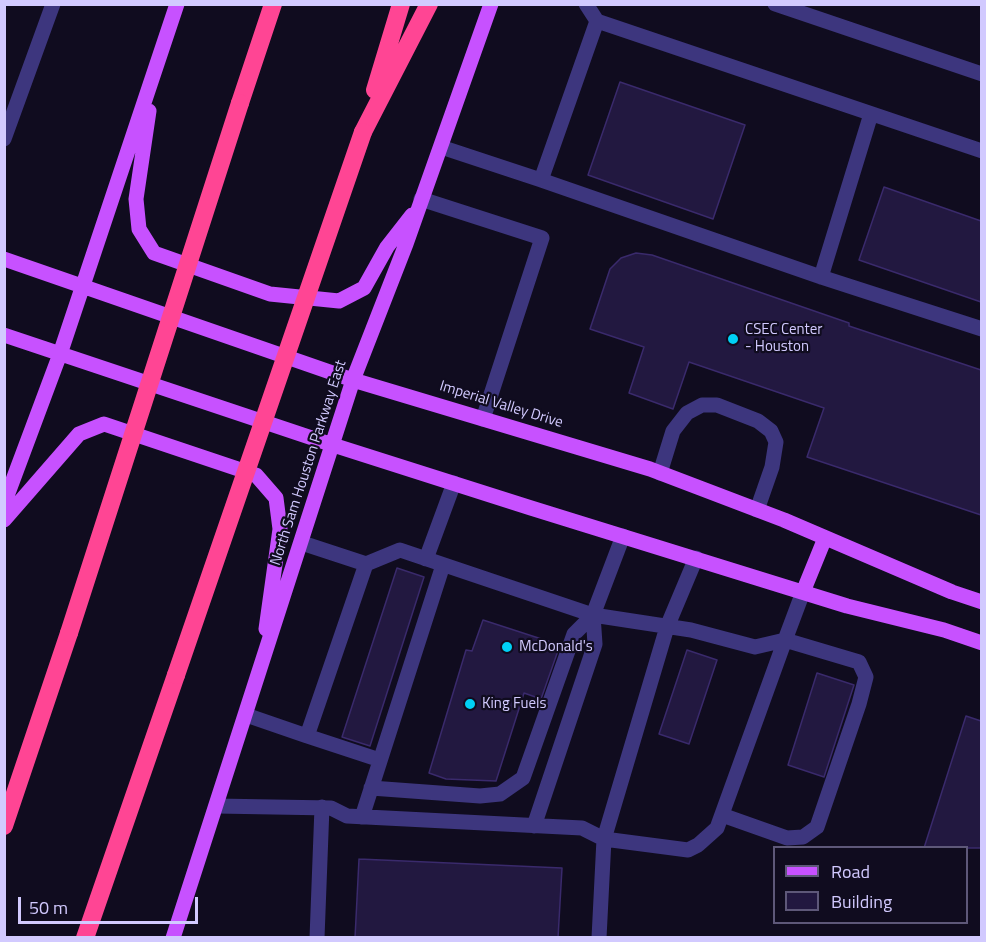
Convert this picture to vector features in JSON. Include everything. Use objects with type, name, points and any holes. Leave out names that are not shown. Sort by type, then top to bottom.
[{"type":"highway","points":[[4,826],[273,4]]},
{"type":"highway","points":[[85,938],[363,132],[401,4]]},
{"type":"highway","points":[[363,132],[429,4]]},
{"type":"highway","points":[[93,938],[100,893]]},
{"type":"main road","points":[[4,504],[60,354],[177,4]]},
{"type":"main road","name":"North Sam Houston Parkway East","points":[[173,938],[353,380],[406,244],[491,4]]},
{"type":"main road","points":[[156,69],[136,199],[139,229],[154,253],[270,294],[339,301],[364,288],[387,247],[420,203]]},
{"type":"main road","name":"Imperial Valley Drive","points":[[4,259],[353,380],[660,473],[757,510],[981,602]]},
{"type":"main road","points":[[4,335],[333,445],[847,606],[944,630],[981,643]]},
{"type":"main road","points":[[4,520],[79,434],[104,424],[256,475],[276,498],[280,529],[260,671]]},
{"type":"main road","points":[[803,592],[825,538]]},
{"type":"lane","points":[[4,139],[53,4]]},
{"type":"lane","points":[[586,4],[597,21],[981,151]]},
{"type":"lane","points":[[775,4],[981,74]]},
{"type":"lane","points":[[541,180],[597,21]]},
{"type":"lane","points":[[821,277],[871,114]]},
{"type":"lane","points":[[441,147],[821,277],[981,329]]},
{"type":"lane","points":[[420,203],[542,238],[483,419]]},
{"type":"lane","points":[[660,473],[674,431],[687,413],[702,405],[717,405],[758,421],[771,431],[776,442],[772,467],[757,510]]},
{"type":"lane","points":[[426,559],[454,483]]},
{"type":"lane","points":[[371,788],[480,796],[500,794],[523,778],[574,634],[593,615],[623,536]]},
{"type":"lane","points":[[302,543],[366,564],[400,550],[593,615],[692,630],[754,647],[785,640],[859,662],[866,677],[860,704],[817,827],[803,837],[787,838],[722,815]]},
{"type":"lane","points":[[599,938],[604,839],[667,627],[696,558]]},
{"type":"lane","points":[[307,736],[366,564]]},
{"type":"lane","points":[[362,817],[443,565]]},
{"type":"lane","points":[[216,806],[322,807],[331,808],[347,816],[582,828],[604,839],[688,850],[698,845],[717,828],[803,592]]},
{"type":"lane","points":[[534,826],[595,644],[593,615]]},
{"type":"lane","points":[[246,715],[380,760]]},
{"type":"lane","points":[[317,938],[322,807]]},
{"type":"building","points":[[620,82],[745,125],[713,219],[588,175]]},
{"type":"building","points":[[884,187],[981,221],[981,302],[859,260]]},
{"type":"building","points":[[636,253],[652,255],[849,323],[849,326],[981,370],[981,515],[807,457],[824,408],[689,362],[673,409],[629,393],[644,347],[590,329],[610,269],[621,258]]},
{"type":"building","points":[[397,568],[424,577],[370,746],[342,737]]},
{"type":"building","points":[[483,620],[560,645],[541,699],[524,693],[496,781],[446,779],[429,773],[466,650],[472,651]]},
{"type":"building","points":[[687,650],[717,660],[689,744],[659,734]]},
{"type":"building","points":[[817,673],[854,685],[824,777],[788,765]]},
{"type":"building","points":[[966,716],[981,721],[981,848],[925,846]]},
{"type":"building","points":[[359,859],[562,868],[558,938],[355,938]]},
{"type":"place","name":"CSEC Center - Houston","points":[[733,339]]},
{"type":"place","name":"McDonald's","points":[[507,647]]},
{"type":"place","name":"King Fuels","points":[[470,704]]}]
